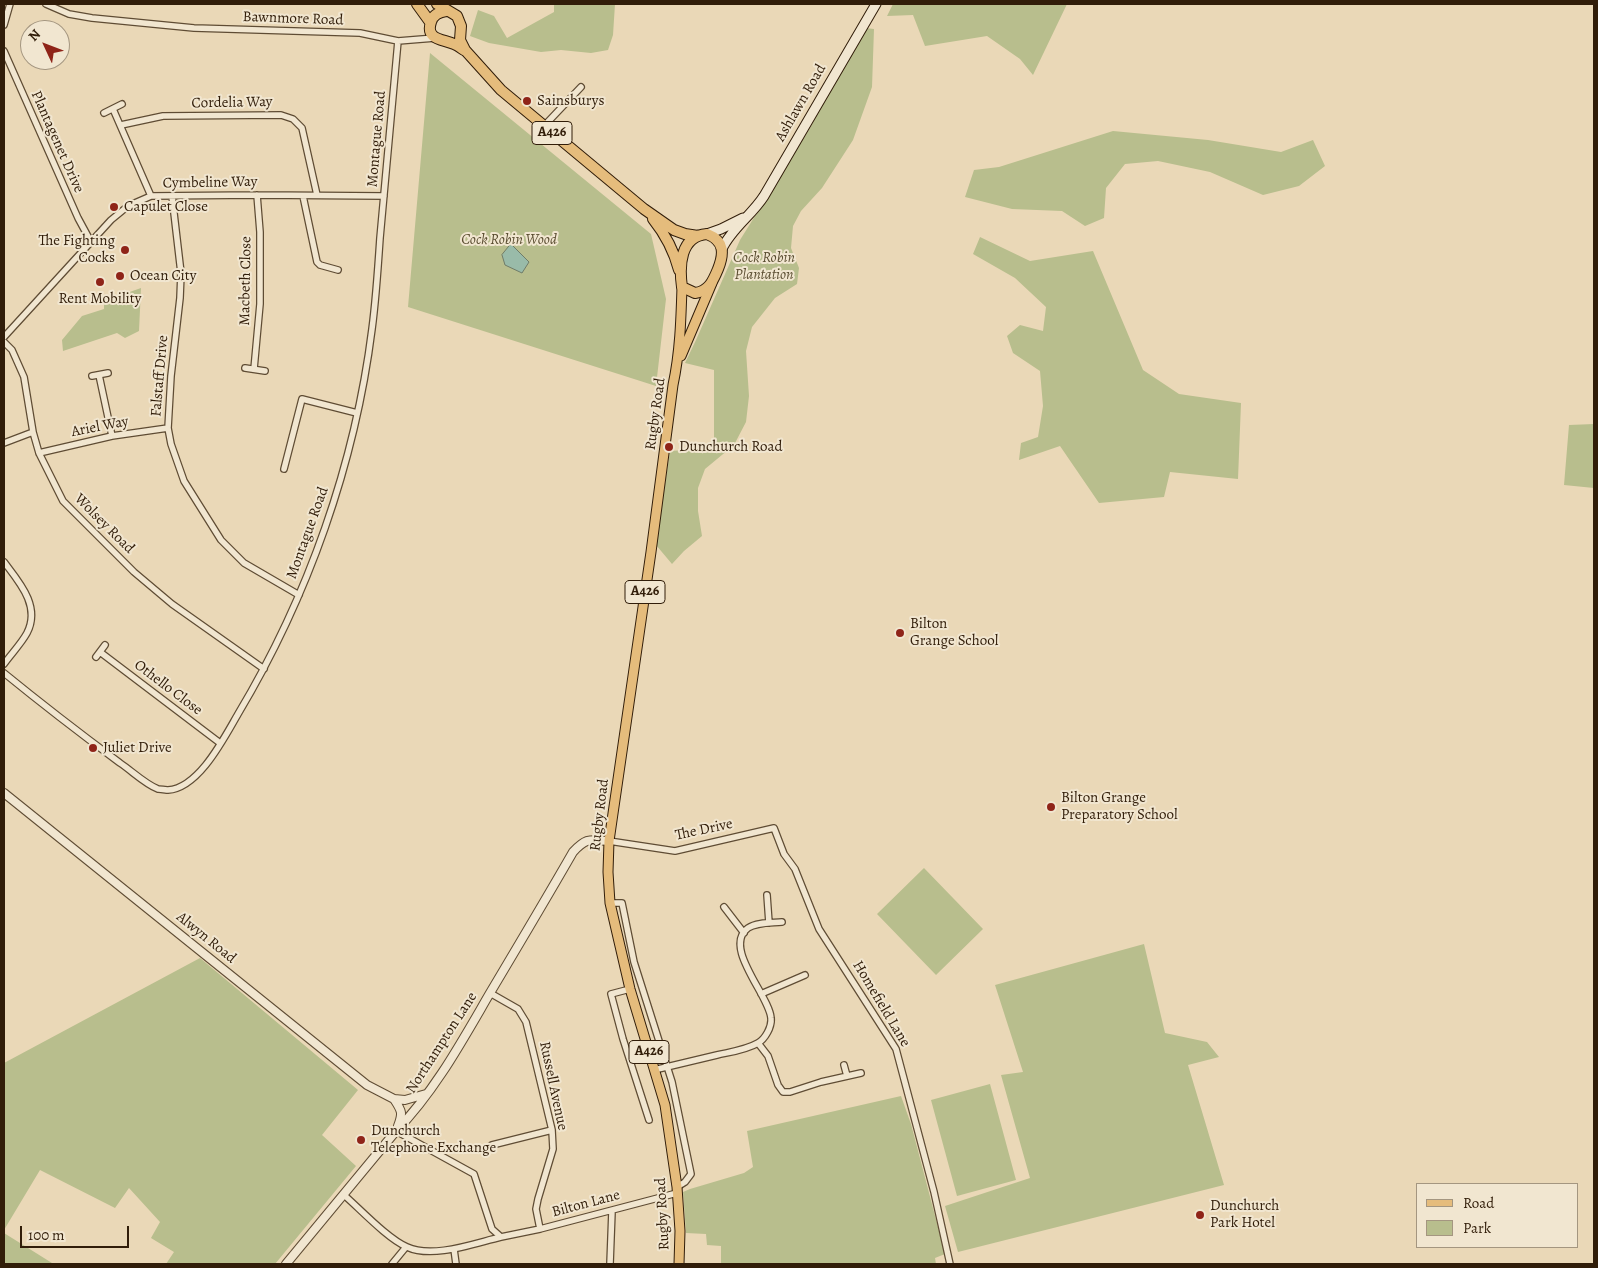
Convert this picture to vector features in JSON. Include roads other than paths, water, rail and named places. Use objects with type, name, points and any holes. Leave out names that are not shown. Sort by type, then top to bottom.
[{"type":"highway","points":[[417,4],[432,29]]},
{"type":"highway","name":"A426","points":[[437,4],[457,16],[461,26],[460,40],[465,50],[501,90],[644,209],[674,230],[685,234],[702,235]]},
{"type":"highway","points":[[432,29],[437,13],[446,11]]},
{"type":"highway","name":"A426","points":[[432,29],[442,41],[465,50]]},
{"type":"highway","points":[[447,42],[459,33]]},
{"type":"highway","name":"A426","points":[[644,209],[663,232],[680,274]]},
{"type":"highway","points":[[702,235],[716,239],[722,249],[722,259],[712,283],[706,289],[695,293],[682,287],[680,274],[682,254],[693,238],[702,235]]},
{"type":"main road","name":"Ashlawn Road","points":[[722,249],[764,196],[876,4]]},
{"type":"main road","name":"Ashlawn Road","points":[[702,235],[722,229],[749,215]]},
{"type":"main road","points":[[678,365],[712,283]]},
{"type":"main road","name":"A426","points":[[678,365],[682,287]]},
{"type":"main road","name":"Rugby Road","points":[[678,365],[673,385],[609,841],[608,872],[610,903],[630,989],[665,1105],[677,1190],[680,1231],[679,1264]]},
{"type":"street","points":[[4,26],[10,4]]},
{"type":"street","name":"Bawnmore Road","points":[[46,4],[55,5],[69,14],[92,18],[194,28],[360,34],[398,41],[421,38],[432,29]]},
{"type":"street","name":"Montague Road","points":[[4,673],[90,741],[147,783],[159,789],[178,788],[189,783],[220,743],[264,669],[299,595],[334,501],[357,413],[372,329],[398,41]]},
{"type":"street","name":"Plantagenet Drive","points":[[4,51],[78,218],[91,242]]},
{"type":"street","points":[[544,126],[581,87]]},
{"type":"street","points":[[104,112],[122,104]]},
{"type":"street","points":[[113,109],[151,196]]},
{"type":"street","name":"Cordelia Way","points":[[121,125],[163,116],[282,115],[293,119],[302,128],[317,195]]},
{"type":"street","name":"Macbeth Close","points":[[254,369],[260,304],[260,232],[257,195]]},
{"type":"street","name":"Cymbeline Way","points":[[4,337],[110,220],[128,206],[151,196],[384,196]]},
{"type":"street","name":"Falstaff Drive","points":[[172,196],[181,273],[168,428],[184,481],[222,540],[244,563],[299,595]]},
{"type":"street","points":[[303,196],[317,262],[320,265],[338,270]]},
{"type":"street","name":"Wolsey Road","points":[[4,342],[12,350],[24,376],[33,432],[39,453],[63,502],[134,572],[172,604],[264,669]]},
{"type":"street","points":[[245,368],[265,371]]},
{"type":"street","points":[[92,376],[108,373]]},
{"type":"street","points":[[100,375],[112,436]]},
{"type":"street","points":[[284,469],[302,399],[357,413]]},
{"type":"street","name":"Ariel Way","points":[[39,453],[112,436],[168,428]]},
{"type":"street","points":[[4,443],[33,432]]},
{"type":"street","points":[[4,562],[24,588],[30,600],[31,622],[27,633],[4,664]]},
{"type":"street","name":"Othello Close","points":[[105,645],[98,654],[220,743]]},
{"type":"street","name":"Alwyn Road","points":[[4,793],[367,1085],[394,1098],[405,1100],[426,1094]]},
{"type":"street","name":"The Drive","points":[[609,841],[675,851],[774,828]]},
{"type":"street","name":"Homefield Lane","points":[[774,828],[784,854],[796,869],[819,929],[896,1049],[934,1192],[950,1264]]},
{"type":"street","name":"Northampton Lane","points":[[286,1264],[412,1114],[426,1094],[458,1048],[573,852],[583,842],[593,840],[609,841]]},
{"type":"street","points":[[767,895],[769,923]]},
{"type":"street","points":[[610,903],[622,903],[634,962],[672,1082],[691,1174],[677,1190]]},
{"type":"street","points":[[724,907],[744,933]]},
{"type":"street","points":[[654,1070],[734,1051],[758,1043],[769,1031],[772,1018],[745,966],[741,938],[749,927],[782,922]]},
{"type":"street","points":[[761,994],[806,975]]},
{"type":"street","points":[[630,989],[610,991],[649,1120]]},
{"type":"street","name":"Russell Avenue","points":[[490,993],[518,1009],[526,1022],[552,1130],[553,1149],[536,1209],[540,1229]]},
{"type":"street","points":[[758,1043],[768,1056],[778,1085],[783,1092],[790,1092],[821,1082],[861,1073]]},
{"type":"street","points":[[844,1065],[847,1076]]},
{"type":"street","points":[[659,1086],[672,1082]]},
{"type":"street","points":[[394,1098],[402,1110],[402,1117],[396,1131],[474,1174],[492,1229],[502,1237]]},
{"type":"street","points":[[492,1145],[552,1130]]},
{"type":"street","name":"Bilton Lane","points":[[344,1195],[386,1233],[406,1247],[423,1251],[454,1249],[540,1229],[612,1211],[677,1190]]},
{"type":"street","points":[[610,1264],[612,1211]]},
{"type":"street","points":[[392,1264],[406,1247]]},
{"type":"street","points":[[454,1249],[456,1264]]},
{"type":"place","name":"Sainsburys","points":[[527,101]]},
{"type":"place","name":"Capulet Close","points":[[114,207]]},
{"type":"place","name":"The Fighting Cocks","points":[[125,250]]},
{"type":"place","name":"Ocean City","points":[[120,276]]},
{"type":"place","name":"Rent Mobility","points":[[100,282]]},
{"type":"place","name":"Dunchurch Road","points":[[669,447]]},
{"type":"place","name":"Bilton Grange School","points":[[900,633]]},
{"type":"place","name":"Juliet Drive","points":[[93,748]]},
{"type":"place","name":"Bilton Grange Preparatory School","points":[[1051,807]]},
{"type":"place","name":"Dunchurch Telephone Exchange","points":[[361,1140]]},
{"type":"place","name":"Dunchurch Park Hotel","points":[[1200,1215]]},
{"type":"park label","name":"Cock Robin Wood","points":[[509,240]]},
{"type":"park label","name":"Cock Robin Plantation","points":[[764,266]]}]
